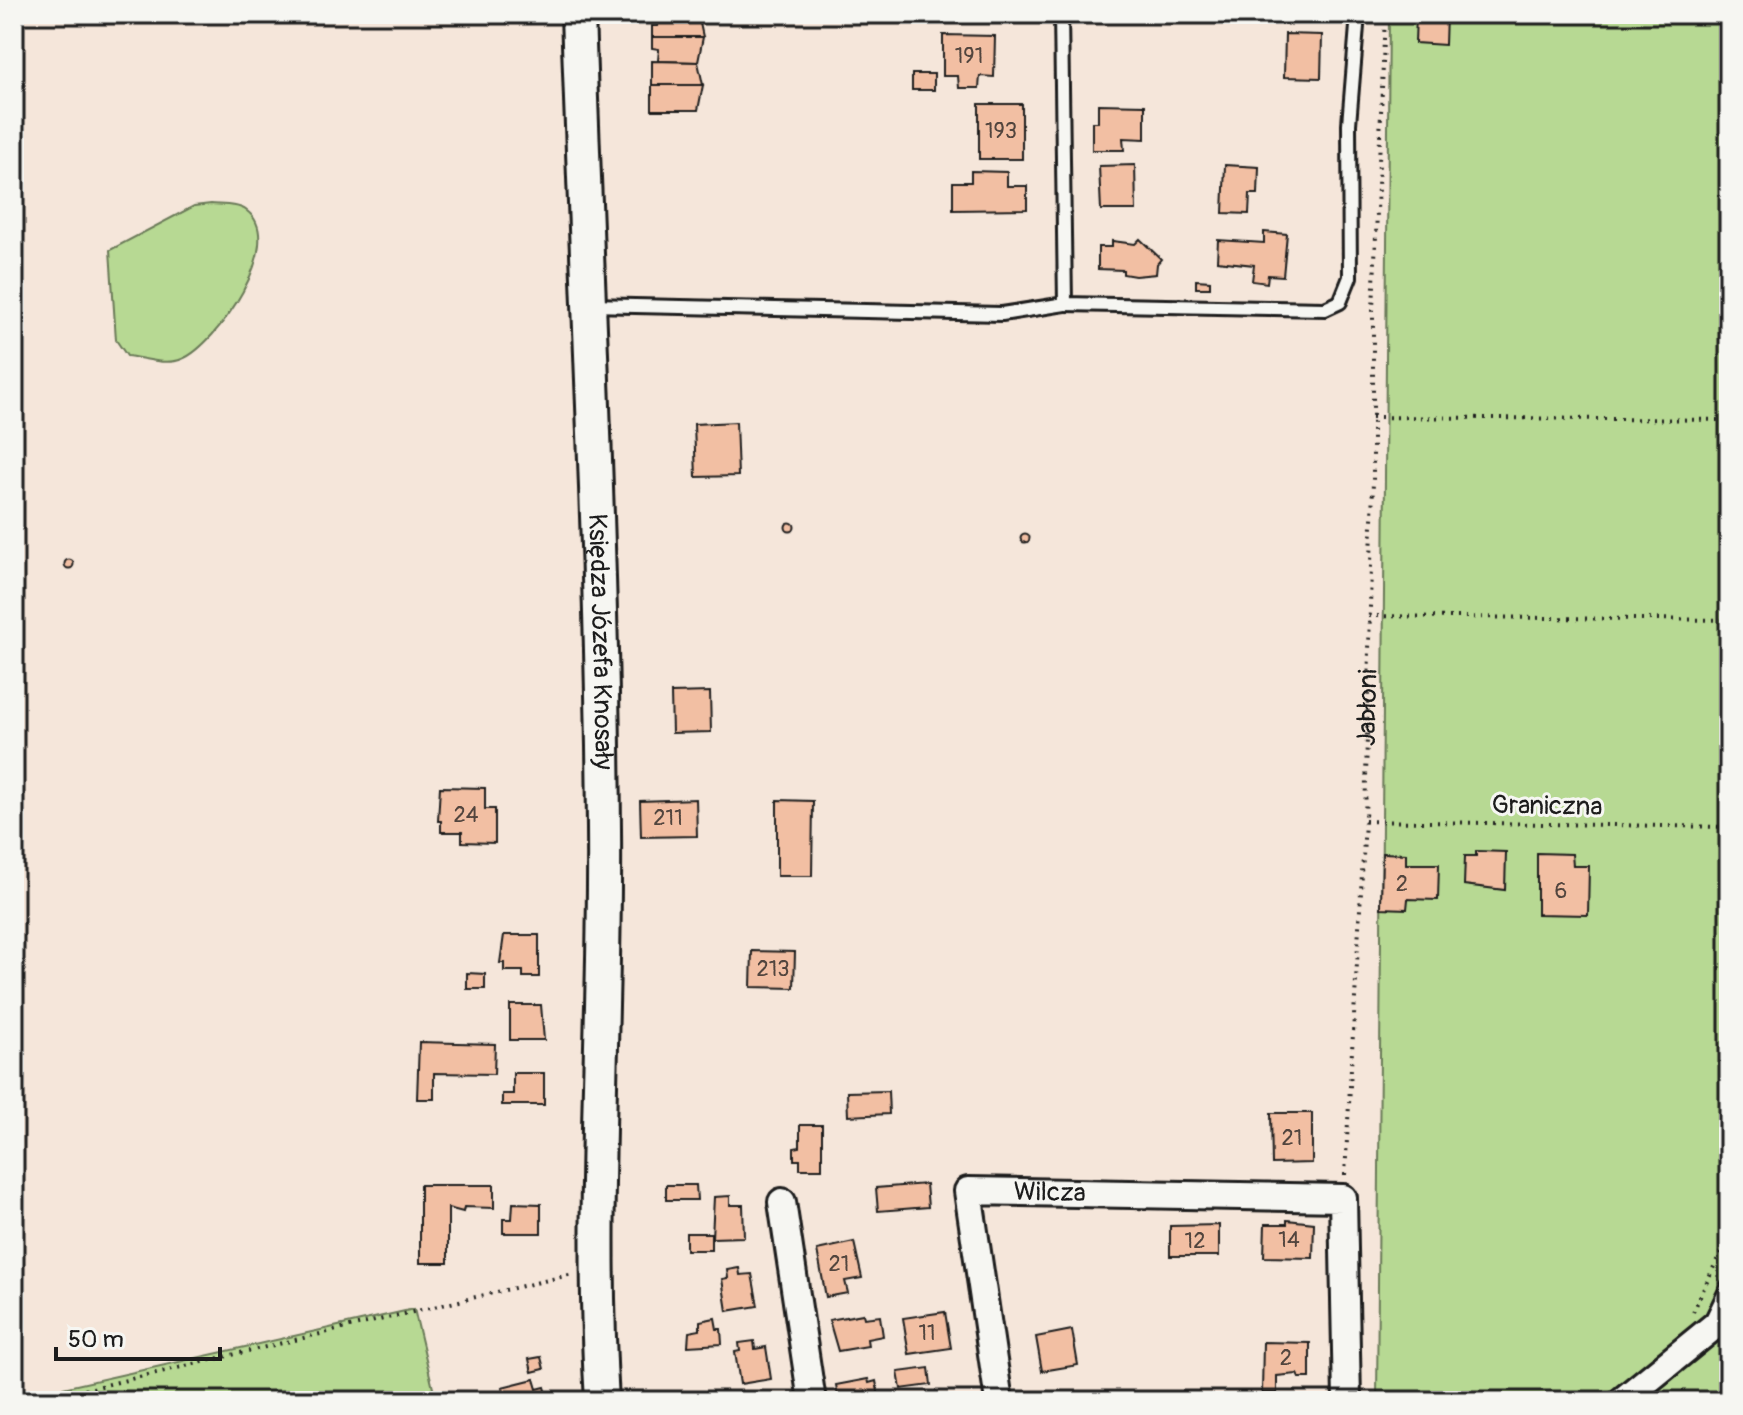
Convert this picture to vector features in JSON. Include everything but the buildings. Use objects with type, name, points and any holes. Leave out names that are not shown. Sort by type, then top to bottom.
[{"type":"street","name":"Księdza Józefa Knosały","points":[[578,14],[604,831],[599,1268],[602,1401]]},
{"type":"street","name":"Wilcza","points":[[999,1401],[968,1191],[1343,1198]]},
{"type":"street","points":[[1343,1198],[1347,1401]]},
{"type":"street","points":[[782,1202],[812,1401]]},
{"type":"street","points":[[1622,1401],[1729,1314]]},
{"type":"lane","points":[[1061,14],[1065,304]]},
{"type":"lane","points":[[588,305],[1002,314],[1065,304],[1325,309],[1340,302],[1350,277],[1349,124],[1358,14]]},
{"type":"lane","points":[[1695,1341],[1729,1284]]},
{"type":"path","name":"Jabłoni","points":[[1343,1198],[1365,821],[1372,417],[1385,14]]},
{"type":"path","points":[[1372,417],[1729,420]]},
{"type":"path","points":[[1369,616],[1729,620]]},
{"type":"path","name":"Graniczna","points":[[1365,821],[1729,827]]},
{"type":"path","points":[[1695,1341],[1689,1320],[1729,1234]]},
{"type":"path","points":[[38,1401],[599,1268]]},
{"type":"green space","points":[[1389,14],[1729,14],[1729,1401],[1377,1401]]},
{"type":"green space","points":[[211,204],[243,209],[257,226],[259,245],[243,292],[212,335],[182,359],[162,362],[127,356],[116,340],[110,250],[194,206]]},
{"type":"green space","points":[[414,1309],[436,1401],[14,1401],[14,1399]]}]
